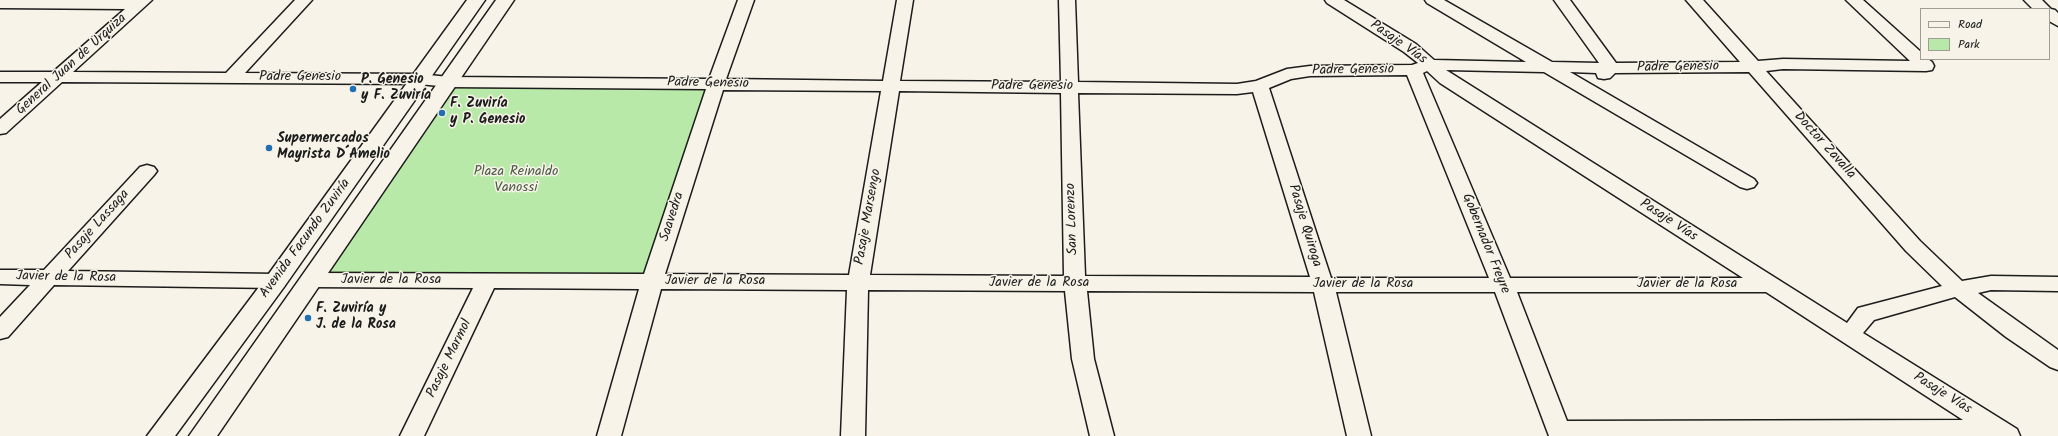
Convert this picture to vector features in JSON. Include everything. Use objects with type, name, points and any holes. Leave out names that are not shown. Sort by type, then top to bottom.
[{"type":"main road","name":"Avenida Facundo Zuviría","points":[[160,436],[276,281],[476,0]]},
{"type":"main road","name":"Avenida Facundo Zuviría","points":[[202,436],[505,0]]},
{"type":"street","points":[[231,78],[304,0]]},
{"type":"street","name":"Saavedra","points":[[609,436],[652,282],[716,84],[746,0]]},
{"type":"street","name":"Pasaje Marsengo","points":[[853,436],[858,283],[905,0]]},
{"type":"street","name":"San Lorenzo","points":[[1067,0],[1075,284],[1083,359],[1102,436]]},
{"type":"street","name":"Pasaje Vías","points":[[1333,0],[1410,48],[1421,68],[1446,79],[2002,433]]},
{"type":"street","points":[[1433,0],[1747,183]]},
{"type":"street","points":[[1562,0],[1612,68],[1600,77],[1598,84],[1603,99]]},
{"type":"street","name":"Doctor Zavalla","points":[[1694,0],[1914,246],[1958,289]]},
{"type":"street","name":"Padre Genesio","points":[[0,77],[419,79],[449,82],[1237,89],[1260,86],[1287,74],[1310,70],[1421,68],[1754,67],[1782,64],[1926,66],[1854,0]]},
{"type":"street","points":[[2032,0],[2042,8]]},
{"type":"street","points":[[0,3],[142,2]]},
{"type":"street","name":"General Juan de Urquiza","points":[[0,129],[142,2]]},
{"type":"street","points":[[2050,15],[2058,21]]},
{"type":"street","name":"Gobernador Freyre","points":[[1421,68],[1560,433]]},
{"type":"street","name":"Pasaje Quiroga","points":[[1260,86],[1322,286],[1359,436]]},
{"type":"street","name":"Pasaje Lassaga","points":[[0,331],[147,171]]},
{"type":"street","name":"Javier de la Rosa","points":[[0,277],[49,279],[276,281]]},
{"type":"street","name":"Javier de la Rosa","points":[[311,280],[1322,286],[1768,285]]},
{"type":"street","name":"Pasaje Marmol","points":[[412,436],[487,281]]},
{"type":"street","points":[[1849,336],[1866,314],[1958,289],[1990,283],[2058,284]]},
{"type":"street","points":[[1958,289],[2014,331],[2058,361]]},
{"type":"street","points":[[1560,433],[2002,433]]},
{"type":"green space","name":"Plaza Reinaldo Vanossi","points":[[450,83],[713,85],[648,279],[319,277]]},
{"type":"place","name":"P. Genesio y F. Zuviría","points":[[353,89]]},
{"type":"place","name":"F. Zuviría y P. Genesio","points":[[442,113]]},
{"type":"place","name":"Supermercados Mayrista D´Amelio","points":[[269,148]]},
{"type":"place","name":"F. Zuviría y J. de la Rosa","points":[[308,318]]}]
